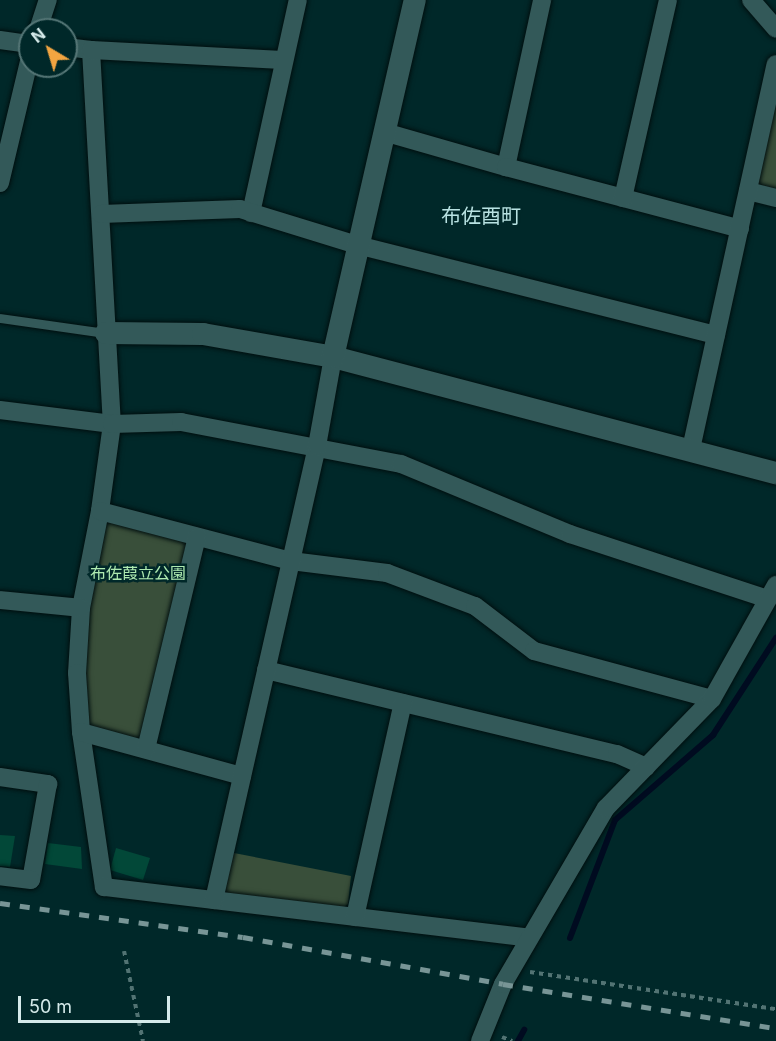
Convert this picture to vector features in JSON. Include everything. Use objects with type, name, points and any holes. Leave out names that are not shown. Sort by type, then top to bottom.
[{"type":"street","points":[[42,18],[48,0]]},
{"type":"street","points":[[251,213],[298,0]]},
{"type":"street","points":[[214,900],[291,561],[357,246],[415,0]]},
{"type":"street","points":[[506,167],[542,0]]},
{"type":"street","points":[[623,198],[668,0]]},
{"type":"street","points":[[751,0],[776,29]]},
{"type":"street","points":[[0,40],[18,42]]},
{"type":"street","points":[[78,48],[283,60]]},
{"type":"street","points":[[91,50],[112,424],[100,511],[81,608],[77,673],[81,732],[104,887],[529,938]]},
{"type":"street","points":[[691,449],[776,64]]},
{"type":"street","points":[[0,183],[25,78]]},
{"type":"street","points":[[384,132],[740,229]]},
{"type":"street","points":[[748,191],[776,198]]},
{"type":"street","points":[[101,214],[240,209],[357,246],[716,334]]},
{"type":"street","points":[[106,333],[203,334],[333,357],[776,473]]},
{"type":"street","points":[[0,410],[112,424],[181,422],[401,464],[570,534],[772,592],[712,699],[606,808],[512,969],[480,1041]]},
{"type":"street","points":[[100,511],[291,561],[387,573],[475,606],[534,651],[712,699]]},
{"type":"street","points":[[146,749],[197,537]]},
{"type":"street","points":[[0,600],[81,608]]},
{"type":"street","points":[[266,670],[617,754],[646,767]]},
{"type":"street","points":[[355,917],[403,703]]},
{"type":"street","points":[[81,732],[242,776]]},
{"type":"street","points":[[0,777],[48,784],[31,880],[0,876]]},
{"type":"lane","points":[[0,318],[106,333]]},
{"type":"path","points":[[124,951],[143,1041]]},
{"type":"path","points":[[512,969],[776,1009]]},
{"type":"path","points":[[504,1038],[512,1041]]},
{"type":"green space","points":[[776,87],[776,195],[753,189]]},
{"type":"green space","name":"布佐葭立公園","points":[[100,511],[197,537],[146,749],[81,732],[77,673]]},
{"type":"green space","points":[[234,853],[351,876],[348,904],[339,911],[220,893]]},
{"type":"building","points":[[0,835],[15,836],[10,867],[0,866]]},
{"type":"building","points":[[48,843],[81,847],[82,869],[45,864]]},
{"type":"building","points":[[116,848],[150,858],[143,880],[110,870]]},
{"type":"waterway","points":[[570,938],[615,820],[713,735],[776,638]]},
{"type":"waterway","points":[[518,1041],[524,1030]]},
{"type":"railway","points":[[0,903],[243,937],[503,984],[776,1028]]},
{"type":"district","name":"布佐酉町","points":[[481,216]]}]
